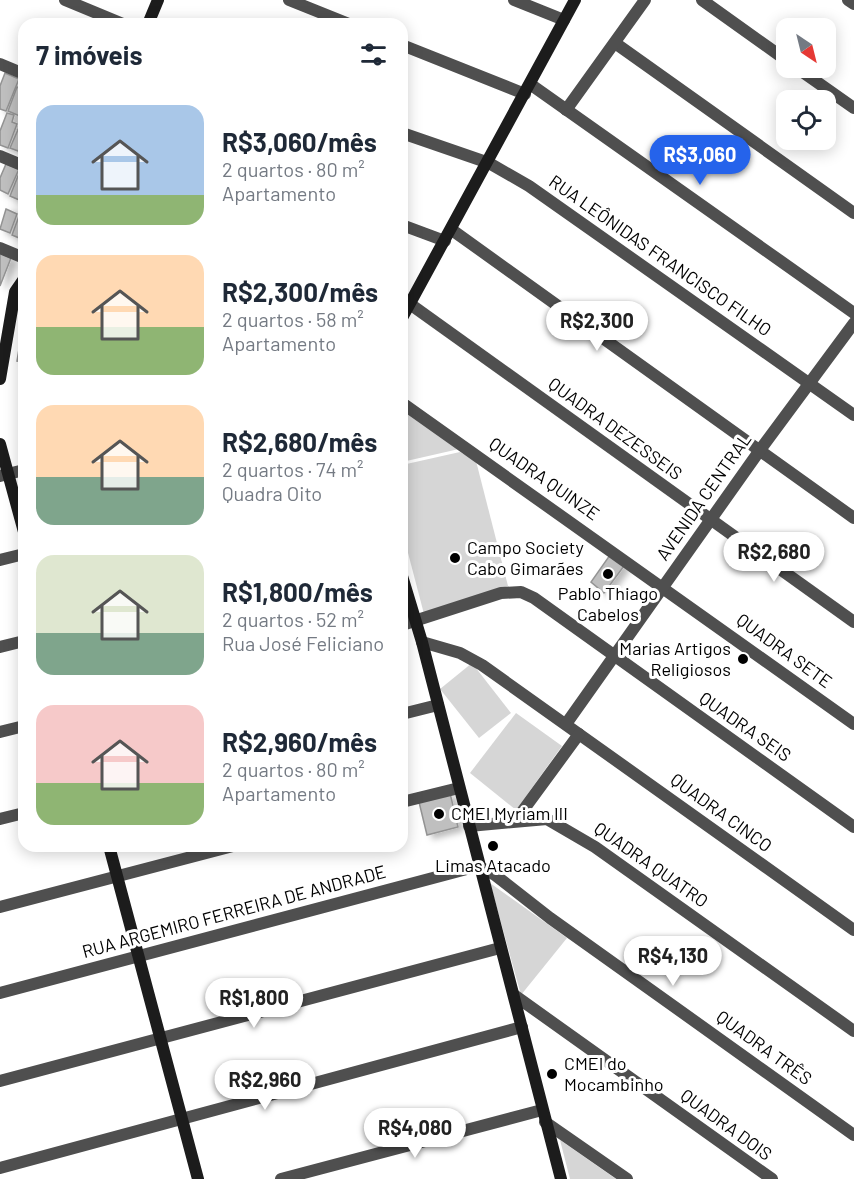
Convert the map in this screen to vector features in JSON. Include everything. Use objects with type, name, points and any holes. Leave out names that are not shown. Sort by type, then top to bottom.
[{"type":"street","points":[[65,0],[108,18]]},
{"type":"street","points":[[150,18],[158,0]]},
{"type":"street","points":[[289,0],[334,18]]},
{"type":"street","points":[[514,0],[564,20]]},
{"type":"street","points":[[408,307],[489,163],[575,0]]},
{"type":"street","points":[[566,110],[645,0]]},
{"type":"street","points":[[702,0],[776,53]]},
{"type":"street","points":[[848,0],[854,4]]},
{"type":"street","points":[[615,43],[854,213]]},
{"type":"street","points":[[408,47],[527,89],[566,110],[854,313]]},
{"type":"street","points":[[0,64],[18,72]]},
{"type":"street","points":[[811,78],[854,108]]},
{"type":"street","name":"RUA LEÔNIDAS FRANCISCO FILHO","points":[[408,135],[489,163],[529,186],[854,415]]},
{"type":"street","points":[[0,156],[18,164]]},
{"type":"street","points":[[408,227],[445,242]]},
{"type":"street","points":[[452,230],[854,518]]},
{"type":"street","points":[[0,248],[18,256]]},
{"type":"street","points":[[0,379],[15,292],[18,288]]},
{"type":"street","name":"QUADRA DEZESSEIS","points":[[408,314],[711,519],[854,622]]},
{"type":"street","name":"AVENIDA CENTRAL","points":[[566,724],[760,450],[854,323]]},
{"type":"street","name":"QUADRA QUINZE","points":[[408,408],[663,586]]},
{"type":"street","points":[[0,444],[5,475],[18,514]]},
{"type":"street","points":[[0,560],[18,556]]},
{"type":"street","name":"QUADRA SETE","points":[[663,586],[854,724]]},
{"type":"street","name":"QUADRA SEIS","points":[[415,622],[501,593],[521,592],[534,598],[854,827]]},
{"type":"street","points":[[408,597],[422,642],[478,866],[561,1179]]},
{"type":"street","points":[[408,624],[415,622]]},
{"type":"street","points":[[0,647],[18,642]]},
{"type":"street","name":"QUADRA CINCO","points":[[422,642],[460,653],[482,665],[854,930]]},
{"type":"street","points":[[408,712],[438,705]]},
{"type":"street","points":[[0,732],[18,728]]},
{"type":"street","points":[[516,820],[579,734]]},
{"type":"street","points":[[408,801],[459,788]]},
{"type":"street","points":[[0,819],[18,814]]},
{"type":"street","name":"QUADRA QUATRO","points":[[469,825],[547,819],[574,833],[854,1031]]},
{"type":"street","points":[[111,852],[180,1119],[198,1179]]},
{"type":"street","points":[[0,907],[210,852]]},
{"type":"street","name":"RUA ARGEMIRO FERREIRA DE ANDRADE","points":[[0,993],[478,866]]},
{"type":"street","name":"QUADRA TRÊS","points":[[478,866],[854,1135]]},
{"type":"street","points":[[0,1081],[500,948]]},
{"type":"street","name":"QUADRA DOIS","points":[[514,995],[772,1179]]},
{"type":"street","points":[[0,1168],[522,1027]]},
{"type":"street","points":[[281,1179],[544,1116]]},
{"type":"street","points":[[544,1116],[627,1179]]},
{"type":"shaded area","points":[[408,413],[413,415],[459,449],[408,461]]},
{"type":"shaded area","name":"Campo Society Cabo Gimarães","points":[[460,452],[476,461],[508,586],[424,614],[408,553],[408,464]]},
{"type":"shaded area","points":[[472,663],[511,713],[479,738],[440,689]]},
{"type":"shaded area","points":[[516,713],[562,746],[516,810],[470,773]]},
{"type":"shaded area","points":[[490,883],[567,938],[521,995]]},
{"type":"shaded area","points":[[560,1140],[616,1179],[570,1179]]},
{"type":"building","points":[[5,73],[18,79],[6,111],[0,109],[0,86]]},
{"type":"building","points":[[17,87],[18,115],[8,111]]},
{"type":"building","points":[[7,113],[14,115],[12,122],[17,124],[8,148],[0,145],[0,131]]},
{"type":"building","points":[[18,130],[18,151],[10,148]]},
{"type":"building","points":[[6,164],[18,169],[8,194],[0,190],[0,178]]},
{"type":"building","points":[[18,176],[18,199],[10,196]]},
{"type":"building","points":[[6,209],[17,214],[10,233],[0,229]]},
{"type":"building","points":[[18,219],[18,238],[12,235]]},
{"type":"building","points":[[0,253],[11,258],[0,286]]},
{"type":"building","name":"Pablo Thiago Cabelos","points":[[610,555],[624,566],[604,593],[591,582]]},
{"type":"building","name":"CMEI Myriam III","points":[[450,793],[458,827],[427,835],[419,802]]},
{"type":"place","name":"Campo Society Cabo Gimarães","points":[[455,558]]},
{"type":"place","name":"Pablo Thiago Cabelos","points":[[608,574]]},
{"type":"place","name":"Marias Artigos Religiosos","points":[[743,659]]},
{"type":"place","name":"CMEI Myriam III","points":[[439,814]]},
{"type":"place","name":"Limas Atacado","points":[[493,846]]},
{"type":"place","name":"CMEI do Mocambinho","points":[[552,1074]]}]
